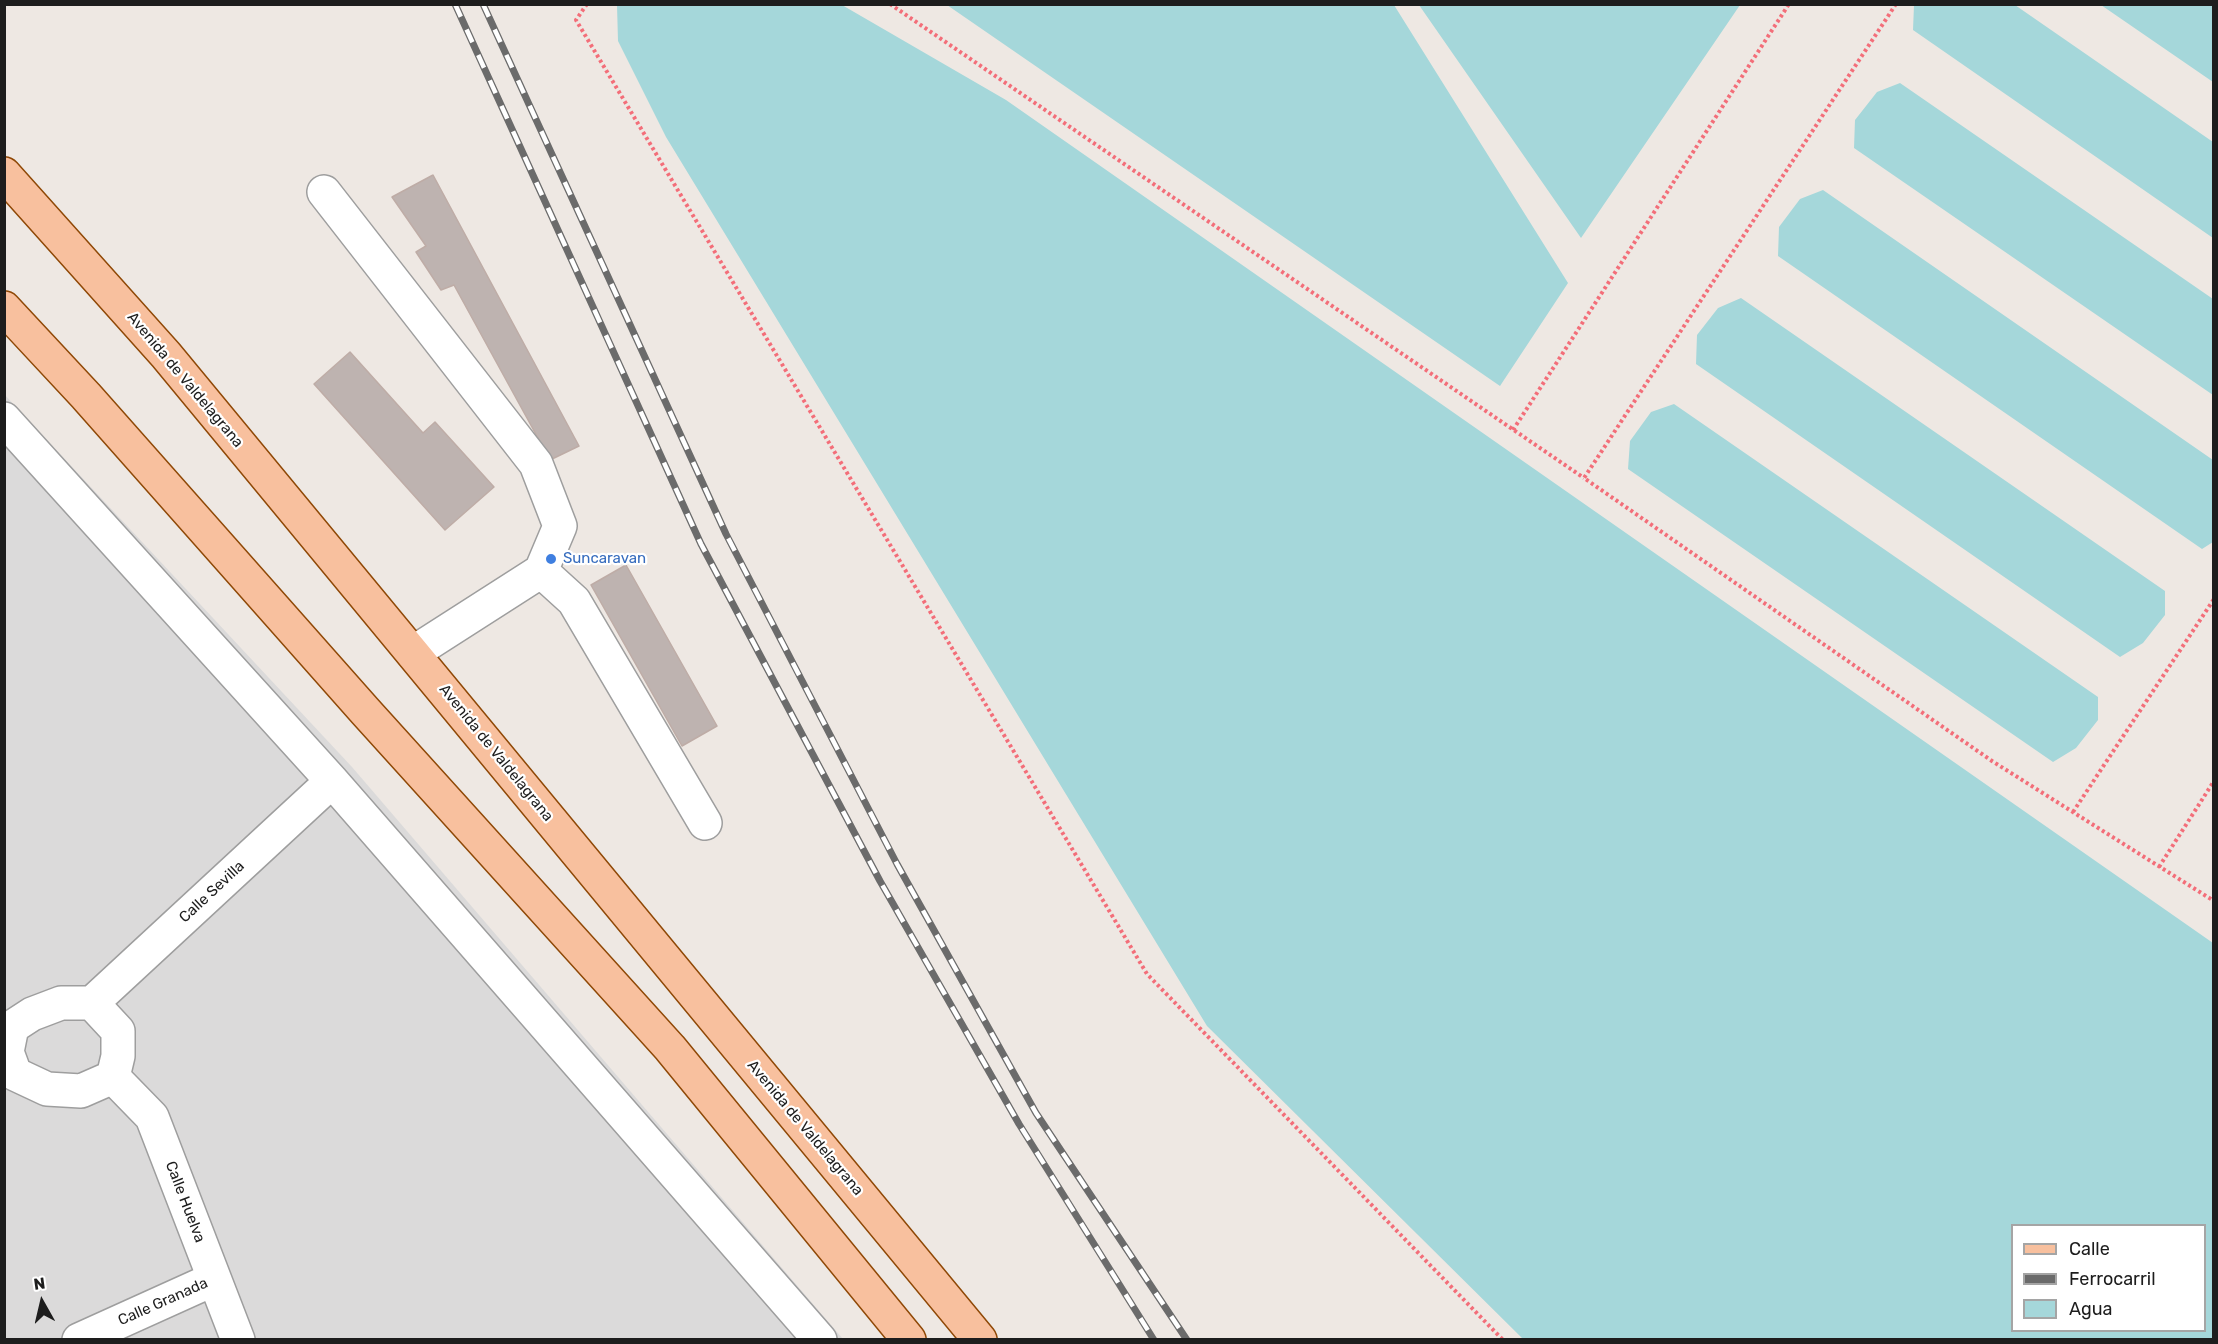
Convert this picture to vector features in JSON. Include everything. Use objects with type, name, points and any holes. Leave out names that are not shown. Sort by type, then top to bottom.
[{"type":"main road","name":"Avenida de Valdelagrana","points":[[4,174],[166,356],[980,1340]]},
{"type":"main road","points":[[4,308],[87,396],[365,711],[670,1048],[909,1340]]},
{"type":"street","points":[[324,192],[536,464],[560,526],[541,571],[413,653]]},
{"type":"street","points":[[4,418],[332,780],[820,1340]]},
{"type":"street","points":[[541,571],[574,601],[705,823]]},
{"type":"street","name":"Calle Sevilla","points":[[92,1003],[332,780]]},
{"type":"street","points":[[61,1003],[92,1003],[118,1031],[113,1077],[81,1091],[47,1089],[15,1074],[6,1051],[12,1027],[32,1014],[61,1003]]},
{"type":"street","name":"Calle Huelva","points":[[113,1077],[152,1117],[238,1340]]},
{"type":"street","name":"Calle Granada","points":[[79,1340],[214,1279]]},
{"type":"path","points":[[587,4],[576,20],[1148,974],[1503,1340]]},
{"type":"path","points":[[890,4],[1584,478],[1992,761],[2214,901]]},
{"type":"path","points":[[1513,430],[1790,4]]},
{"type":"path","points":[[1584,478],[1896,4]]},
{"type":"path","points":[[2073,812],[2214,599]]},
{"type":"path","points":[[2159,867],[2214,781]]},
{"type":"shaded area","points":[[4,394],[352,767],[843,1339],[5,1339]]},
{"type":"water","points":[[617,5],[842,5],[1006,100],[2213,943],[2213,1339],[1523,1339],[1207,1026],[666,137],[618,41]]},
{"type":"water","points":[[947,5],[1394,5],[1568,283],[1500,386]]},
{"type":"water","points":[[1419,5],[1740,5],[1581,238]]},
{"type":"water","points":[[1914,5],[2015,5],[2213,142],[2213,238],[1913,30]]},
{"type":"water","points":[[2101,5],[2213,5],[2213,82]]},
{"type":"water","points":[[1900,83],[2213,299],[2213,395],[1854,148],[1855,120],[1877,92]]},
{"type":"water","points":[[1823,190],[2213,460],[2213,542],[2202,549],[1778,256],[1779,227],[1800,199]]},
{"type":"water","points":[[1741,298],[2165,591],[2165,615],[2143,643],[2120,657],[1696,364],[1697,335],[1718,308]]},
{"type":"water","points":[[1674,404],[2098,697],[2098,720],[2076,748],[2053,762],[1628,469],[1630,441],[1651,412]]},
{"type":"building","points":[[433,175],[579,446],[550,460],[454,285],[441,290],[416,252],[426,246],[392,197]]},
{"type":"building","points":[[350,352],[423,433],[435,422],[494,487],[445,530],[314,384]]},
{"type":"building","points":[[626,565],[717,726],[682,746],[591,585]]},
{"type":"railway","points":[[455,4],[701,544],[880,881],[1019,1124],[1154,1340]]},
{"type":"railway","points":[[483,4],[726,534],[897,864],[1036,1113],[1187,1340]]},
{"type":"place","name":"Suncaravan","points":[[551,559]]}]
